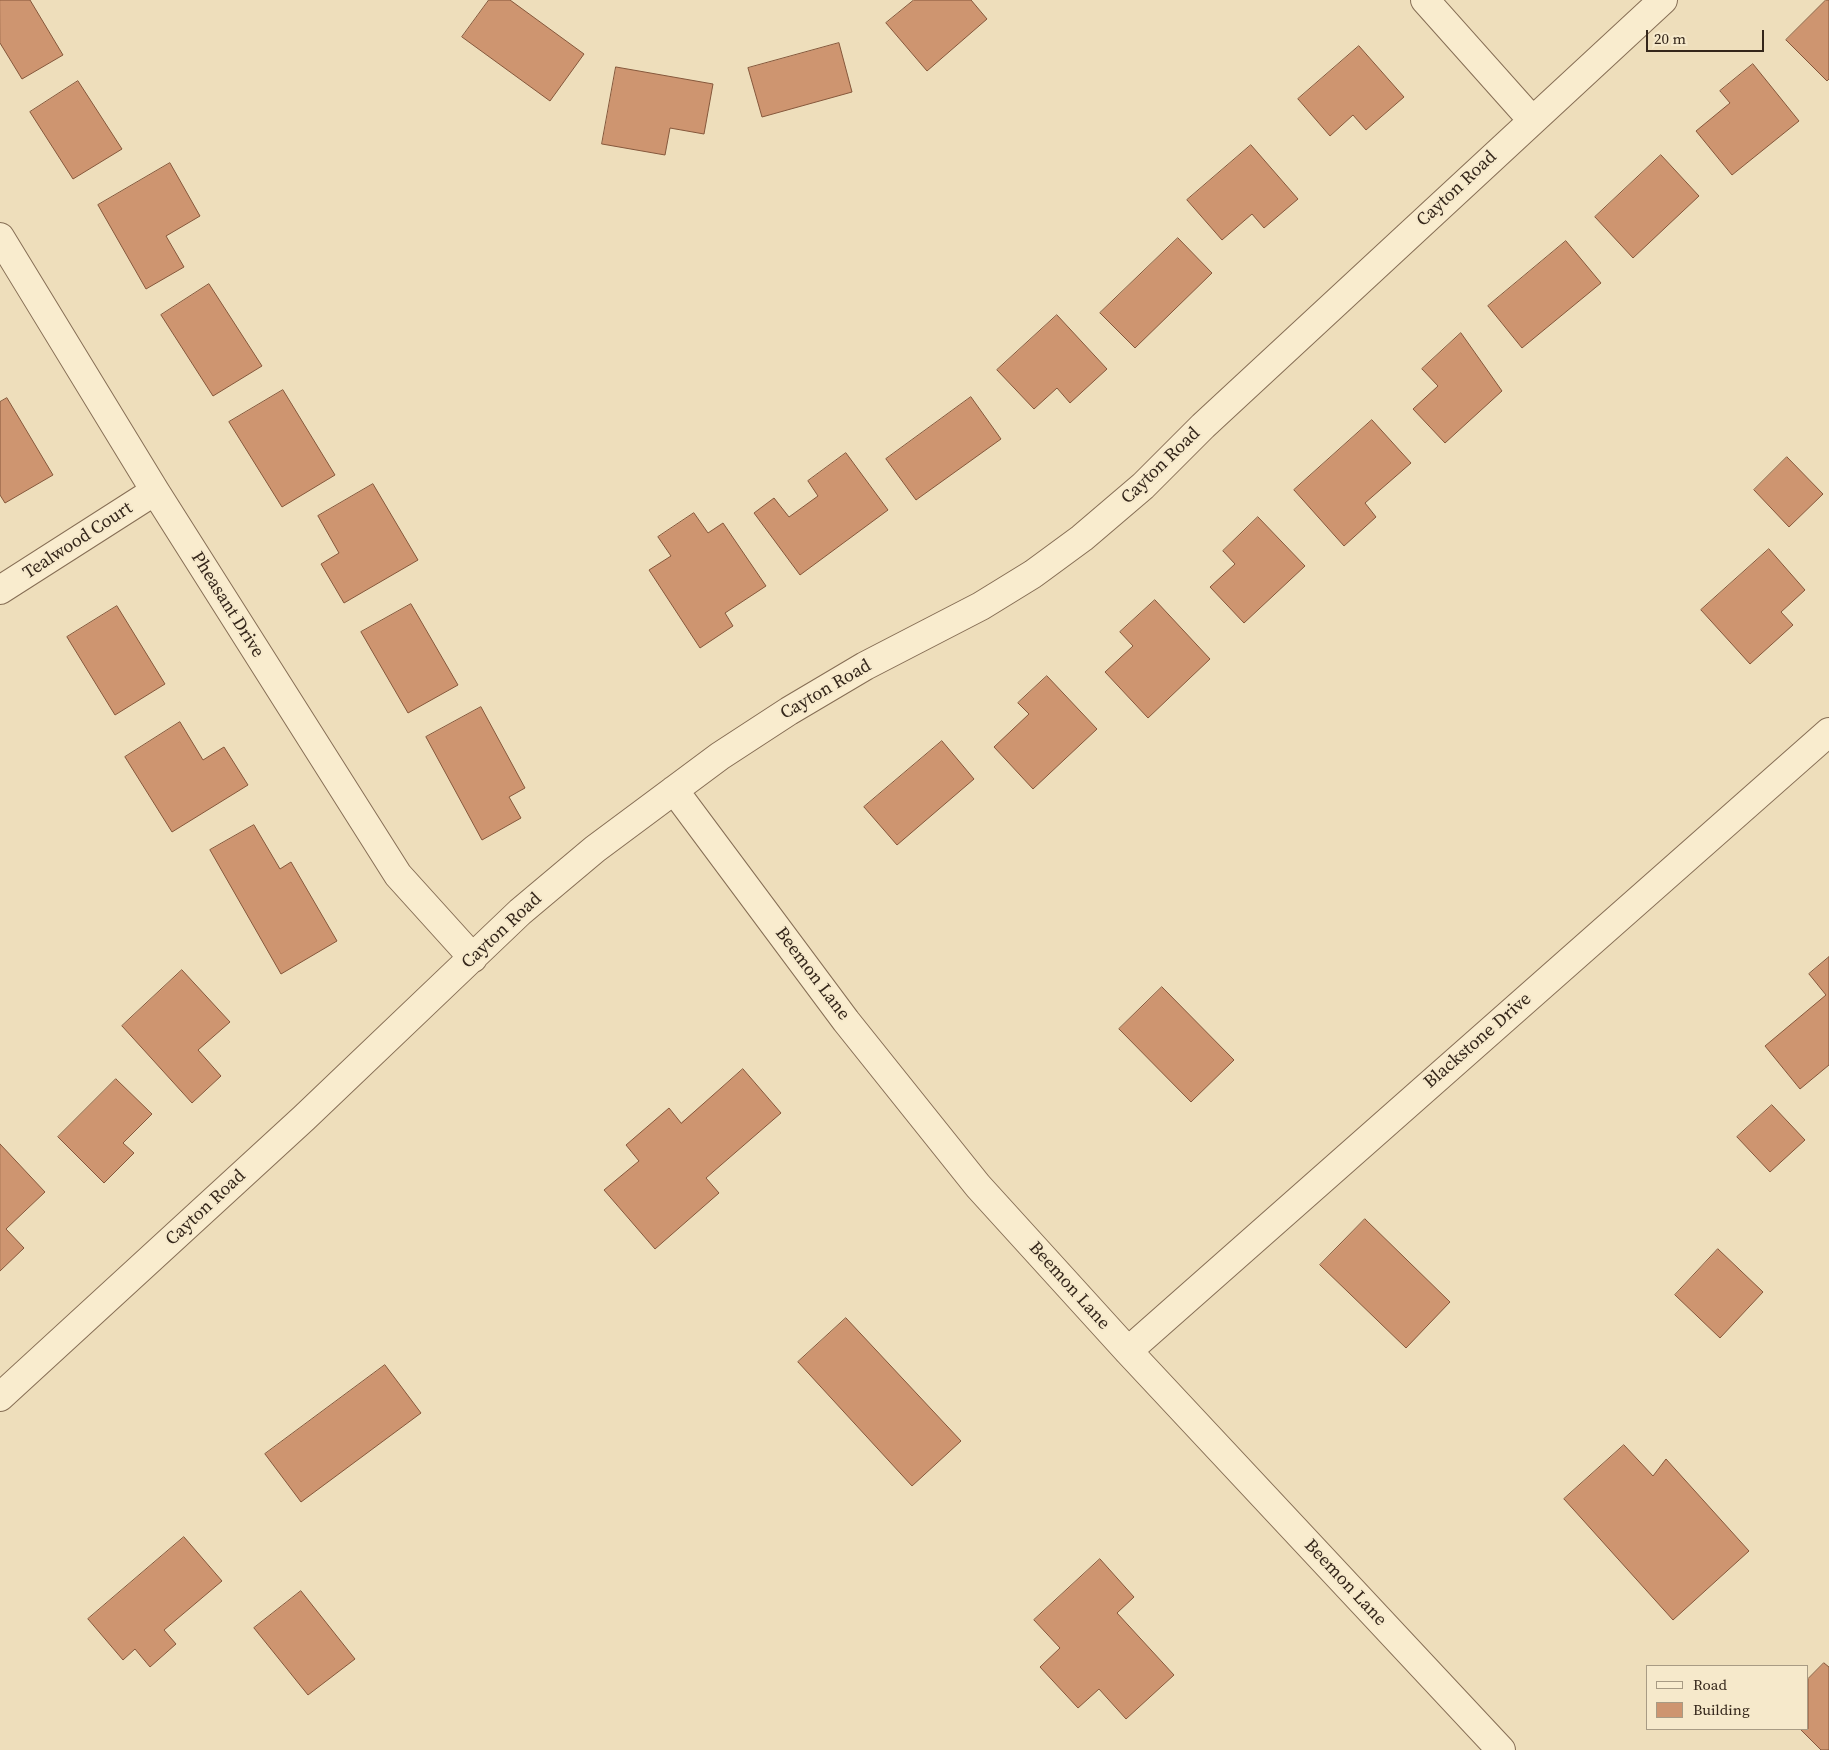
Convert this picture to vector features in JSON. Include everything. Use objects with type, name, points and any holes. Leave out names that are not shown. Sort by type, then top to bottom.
[{"type":"street","points":[[1425,0],[1532,120]]},
{"type":"street","name":"Cayton Road","points":[[0,1397],[297,1124],[520,912],[595,849],[720,756],[789,711],[866,666],[981,606],[1033,574],[1082,538],[1143,486],[1203,426],[1663,0]]},
{"type":"street","name":"Pheasant Drive","points":[[0,237],[155,491],[398,875],[473,958]]},
{"type":"street","name":"Tealwood Court","points":[[0,590],[155,491]]},
{"type":"street","name":"Blackstone Drive","points":[[1128,1351],[1829,732]]},
{"type":"street","name":"Beemon Lane","points":[[674,790],[846,1021],[978,1186],[1128,1351],[1502,1750]]},
{"type":"building","points":[[0,0],[30,0],[63,55],[22,79],[0,43]]},
{"type":"building","points":[[489,0],[510,0],[584,54],[550,101],[462,37]]},
{"type":"building","points":[[914,0],[971,0],[987,19],[927,71],[886,23]]},
{"type":"building","points":[[1826,0],[1829,0],[1829,79],[1827,81],[1786,40]]},
{"type":"building","points":[[839,43],[852,92],[762,117],[748,68]]},
{"type":"building","points":[[1359,46],[1404,97],[1366,130],[1353,115],[1330,136],[1298,99]]},
{"type":"building","points":[[1753,64],[1799,121],[1732,175],[1696,131],[1730,103],[1720,91]]},
{"type":"building","points":[[616,67],[713,84],[704,134],[670,128],[665,155],[602,144]]},
{"type":"building","points":[[78,81],[122,149],[73,179],[30,112]]},
{"type":"building","points":[[1251,145],[1298,199],[1264,228],[1252,214],[1222,240],[1187,200]]},
{"type":"building","points":[[1661,155],[1699,196],[1633,258],[1595,217]]},
{"type":"building","points":[[170,163],[200,216],[166,236],[184,267],[146,289],[98,205]]},
{"type":"building","points":[[1178,238],[1212,273],[1135,348],[1100,313]]},
{"type":"building","points":[[1566,241],[1601,283],[1522,348],[1488,306]]},
{"type":"building","points":[[209,284],[262,366],[213,396],[161,315]]},
{"type":"building","points":[[1057,315],[1107,369],[1070,403],[1057,388],[1034,409],[997,370]]},
{"type":"building","points":[[1461,333],[1502,391],[1445,443],[1413,409],[1438,386],[1422,369]]},
{"type":"building","points":[[283,390],[335,475],[282,507],[229,422]]},
{"type":"building","points":[[971,397],[1001,439],[916,500],[886,459]]},
{"type":"building","points":[[7,398],[53,475],[5,503],[0,495],[0,402]]},
{"type":"building","points":[[1372,420],[1411,463],[1365,503],[1376,517],[1344,546],[1294,490]]},
{"type":"building","points":[[846,453],[888,510],[800,575],[754,513],[774,498],[789,517],[818,496],[808,481]]},
{"type":"building","points":[[1787,457],[1823,494],[1789,527],[1754,490]]},
{"type":"building","points":[[373,484],[418,560],[344,603],[321,564],[339,553],[318,516]]},
{"type":"building","points":[[694,513],[708,533],[723,523],[766,586],[725,613],[733,626],[700,648],[649,570],[671,556],[658,537]]},
{"type":"building","points":[[1258,517],[1305,566],[1244,623],[1210,587],[1235,564],[1223,551]]},
{"type":"building","points":[[1769,549],[1805,590],[1781,612],[1793,625],[1750,664],[1701,610]]},
{"type":"building","points":[[1155,600],[1210,659],[1148,718],[1105,672],[1133,646],[1120,632]]},
{"type":"building","points":[[411,604],[458,685],[408,713],[361,632]]},
{"type":"building","points":[[117,606],[165,684],[115,715],[67,637]]},
{"type":"building","points":[[1047,676],[1097,729],[1033,789],[994,747],[1029,714],[1018,703]]},
{"type":"building","points":[[481,707],[525,788],[509,797],[521,818],[482,840],[426,737]]},
{"type":"building","points":[[180,722],[203,760],[224,747],[248,785],[172,832],[125,757]]},
{"type":"building","points":[[942,741],[974,779],[897,845],[864,807]]},
{"type":"building","points":[[254,825],[280,869],[291,862],[337,941],[281,974],[210,850]]},
{"type":"building","points":[[1829,957],[1829,1065],[1800,1089],[1765,1046],[1826,995],[1809,974]]},
{"type":"building","points":[[182,970],[230,1022],[198,1050],[221,1076],[192,1103],[122,1026]]},
{"type":"building","points":[[1162,987],[1234,1060],[1191,1102],[1119,1029]]},
{"type":"building","points":[[743,1069],[781,1113],[706,1178],[719,1193],[655,1249],[604,1190],[639,1161],[626,1145],[669,1108],[681,1123]]},
{"type":"building","points":[[116,1079],[152,1114],[123,1143],[134,1153],[104,1183],[58,1137]]},
{"type":"building","points":[[1772,1105],[1805,1140],[1770,1172],[1737,1137]]},
{"type":"building","points":[[0,1144],[45,1192],[6,1229],[24,1248],[0,1271]]},
{"type":"building","points":[[1365,1219],[1450,1302],[1406,1348],[1320,1265]]},
{"type":"building","points":[[1718,1249],[1763,1292],[1720,1338],[1675,1295]]},
{"type":"building","points":[[846,1318],[961,1441],[912,1486],[798,1362]]},
{"type":"building","points":[[385,1365],[421,1413],[301,1502],[265,1454]]},
{"type":"building","points":[[1624,1445],[1653,1476],[1666,1459],[1749,1551],[1673,1620],[1564,1499]]},
{"type":"building","points":[[184,1537],[222,1581],[164,1630],[176,1644],[150,1667],[135,1649],[123,1660],[88,1619]]},
{"type":"building","points":[[1100,1559],[1134,1597],[1117,1613],[1174,1675],[1126,1719],[1099,1689],[1078,1708],[1040,1667],[1060,1648],[1034,1620]]},
{"type":"building","points":[[301,1591],[355,1659],[308,1695],[254,1628]]},
{"type":"building","points":[[1824,1663],[1829,1667],[1829,1750],[1821,1750],[1801,1730],[1809,1730],[1809,1678]]}]
